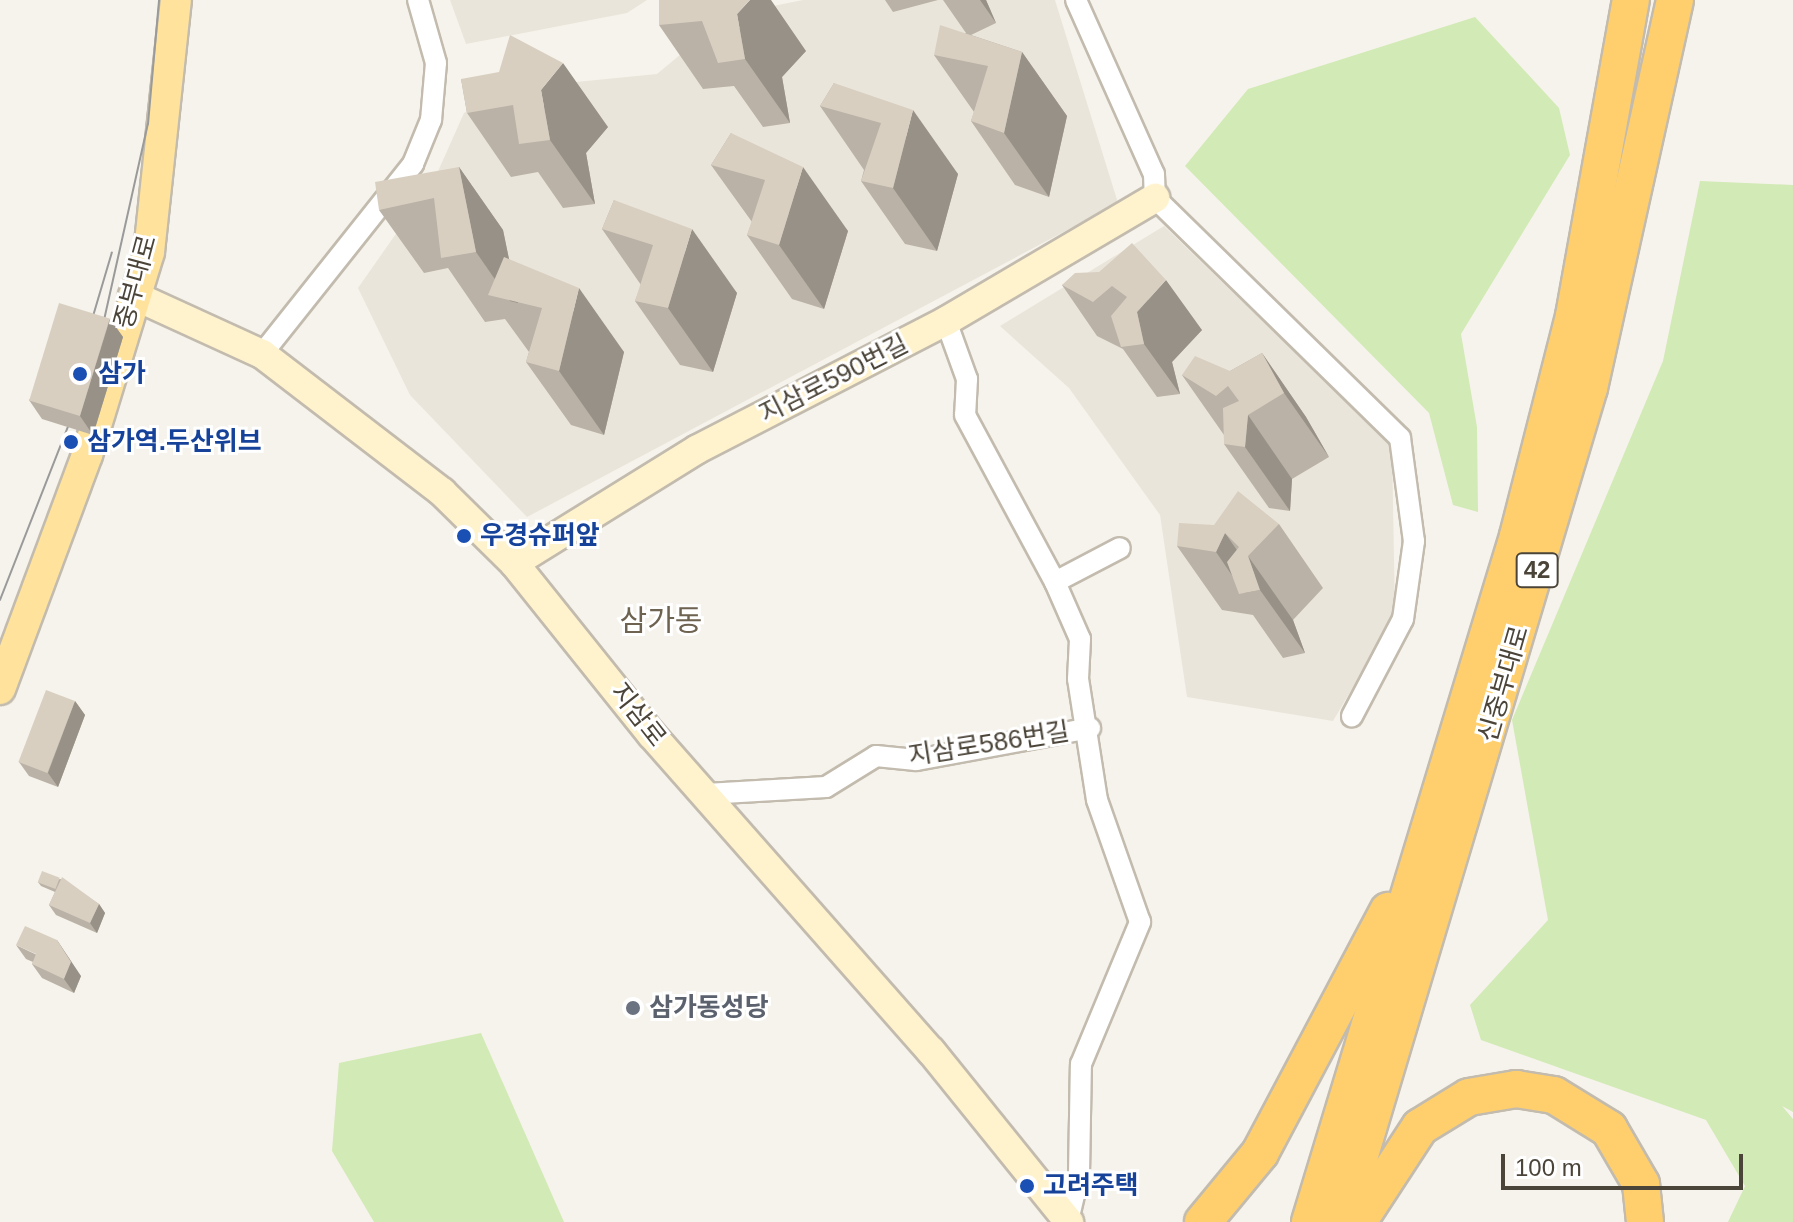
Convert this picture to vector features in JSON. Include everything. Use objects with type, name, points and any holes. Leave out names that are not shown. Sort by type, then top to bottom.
[{"type":"highway","name":"신중부대로","points":[[1310,1222],[1435,813],[1574,316],[1630,6]]},
{"type":"highway","name":"신중부대로","points":[[1340,1222],[1589,388],[1672,13]]},
{"type":"highway","points":[[1203,1222],[1260,1153],[1310,1064],[1435,813]]},
{"type":"highway","points":[[1358,1222],[1407,1141],[1469,1097],[1516,1089],[1554,1095],[1592,1115],[1621,1145],[1641,1184],[1645,1222]]},
{"type":"main road","name":"중부대로","points":[[0,689],[87,455],[133,295],[149,252],[176,0]]},
{"type":"street","points":[[262,354],[413,164],[431,120],[436,63],[418,0]]},
{"type":"street","points":[[1076,0],[1154,174],[1155,198],[1400,438],[1414,541],[1403,619],[1352,716]]},
{"type":"street","name":"지삼로590번길","points":[[514,563],[698,449],[946,321],[1155,198]]},
{"type":"street","name":"지삼로","points":[[133,295],[262,354],[442,492],[514,563],[1069,1221]]},
{"type":"street","points":[[946,321],[967,379],[965,415],[1055,582],[1080,639],[1078,679],[1090,728],[1097,800],[1140,922],[1081,1064],[1079,1174],[1069,1221]]},
{"type":"street","points":[[1055,582],[1120,548]]},
{"type":"street","name":"지삼로586번길","points":[[706,794],[826,787],[876,756],[916,760],[1090,728]]},
{"type":"shaded area","points":[[450,0],[647,0],[627,13],[466,44]]},
{"type":"shaded area","points":[[803,0],[1055,0],[1118,203],[527,517],[410,395],[358,288],[435,178],[464,113],[505,89],[657,74],[728,15]]},
{"type":"shaded area","points":[[1164,226],[1392,446],[1395,616],[1333,721],[1187,697],[1160,515],[1069,388],[1000,326]]},
{"type":"green space","points":[[1475,17],[1559,108],[1570,155],[1461,334],[1477,427],[1478,512],[1453,505],[1429,413],[1185,166],[1248,89]]},
{"type":"green space","points":[[1700,181],[1793,185],[1793,1112],[1782,1106],[1793,1119],[1793,1222],[1728,1222],[1745,1186],[1706,1120],[1481,1040],[1470,1005],[1548,920],[1512,720],[1663,361]]},
{"type":"green space","points":[[481,1033],[564,1222],[374,1222],[332,1151],[339,1063]]},
{"type":"building","points":[[659,0],[750,0],[737,14],[745,59],[718,63],[702,21],[659,25]]},
{"type":"building","points":[[940,25],[1022,52],[1004,133],[971,121],[988,66],[934,55]]},
{"type":"building","points":[[510,35],[563,63],[541,90],[550,140],[519,144],[513,105],[467,113],[461,79],[499,72]]},
{"type":"building","points":[[834,83],[913,110],[893,188],[861,181],[881,123],[820,106]]},
{"type":"building","points":[[731,133],[803,167],[779,245],[747,235],[765,180],[711,165]]},
{"type":"building","points":[[459,167],[476,252],[441,258],[434,198],[379,210],[375,182]]},
{"type":"building","points":[[614,200],[692,229],[668,308],[635,301],[653,245],[602,229]]},
{"type":"building","points":[[1132,243],[1166,280],[1137,312],[1144,344],[1121,347],[1111,316],[1127,297],[1112,286],[1093,302],[1062,285],[1075,273],[1099,272]]},
{"type":"building","points":[[504,257],[579,288],[559,371],[526,362],[542,308],[488,295]]},
{"type":"building","points":[[59,303],[110,318],[80,416],[29,401]]},
{"type":"building","points":[[1262,353],[1284,393],[1248,415],[1245,447],[1224,444],[1223,408],[1239,401],[1228,386],[1216,396],[1182,375],[1195,356],[1230,371]]},
{"type":"building","points":[[1238,491],[1279,524],[1248,556],[1260,590],[1239,594],[1227,562],[1239,547],[1225,533],[1216,552],[1177,546],[1179,523],[1214,525]]},
{"type":"building","points":[[46,690],[75,701],[47,773],[18,762]]},
{"type":"building","points":[[42,871],[60,878],[55,889],[38,882]]},
{"type":"building","points":[[62,877],[99,904],[90,923],[49,905]]},
{"type":"building","points":[[25,926],[57,940],[71,962],[64,979],[32,964],[36,954],[16,945]]},
{"type":"tram line","points":[[100,338],[148,124],[159,0]]},
{"type":"tram line","points":[[88,333],[112,252]]},
{"type":"tram line","points":[[0,600],[76,406]]},
{"type":"place","name":"삼가","points":[[80,374]]},
{"type":"place","name":"삼가역.두산위브","points":[[71,442]]},
{"type":"place","name":"우경슈퍼앞","points":[[464,536]]},
{"type":"place","name":"삼가동성당","points":[[633,1008]]},
{"type":"place","name":"고려주택","points":[[1027,1186]]},
{"type":"district","name":"삼가동","points":[[661,621]]}]
